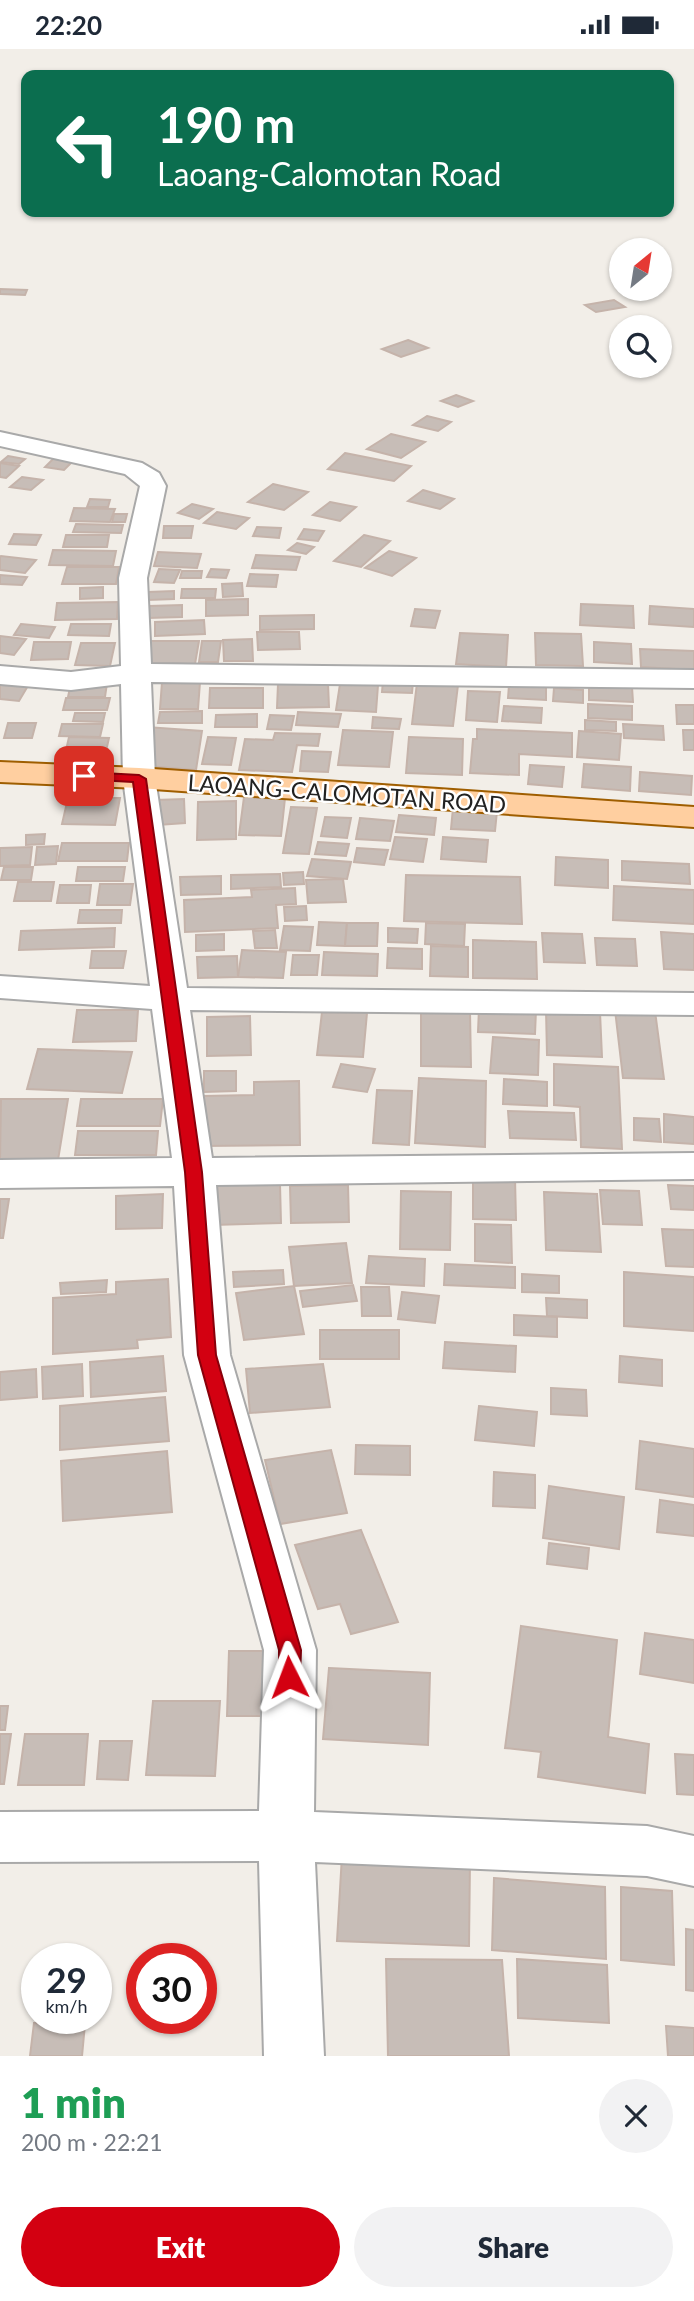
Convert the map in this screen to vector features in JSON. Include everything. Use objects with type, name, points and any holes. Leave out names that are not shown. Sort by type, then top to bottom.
[{"type":"main road","name":"LAOANG-CALOMOTAN ROAD","points":[[0,772],[694,817]]},
{"type":"street","points":[[0,439],[103,459],[133,468],[150,478],[153,485],[133,578],[139,779],[194,1172],[207,1355],[290,1650],[286,1836],[294,2056]]},
{"type":"street","points":[[0,675],[71,681],[134,673],[694,679]]},
{"type":"street","points":[[0,987],[168,999],[694,1004]]},
{"type":"street","points":[[0,1174],[694,1166]]},
{"type":"street","points":[[0,1837],[286,1836],[647,1851],[694,1861]]},
{"type":"building","points":[[0,289],[27,290],[25,295],[0,294]]},
{"type":"building","points":[[616,301],[625,307],[596,312],[585,305]]},
{"type":"building","points":[[408,340],[428,348],[401,357],[382,349]]},
{"type":"building","points":[[456,395],[473,401],[458,407],[441,401]]},
{"type":"building","points":[[427,416],[451,422],[438,431],[413,425]]},
{"type":"building","points":[[391,434],[425,442],[401,458],[367,449]]},
{"type":"building","points":[[345,453],[411,466],[394,481],[328,469]]},
{"type":"building","points":[[8,456],[25,459],[19,464],[1,462]]},
{"type":"building","points":[[56,456],[76,458],[64,470],[45,467]]},
{"type":"building","points":[[0,463],[19,466],[6,478],[0,477]]},
{"type":"building","points":[[22,477],[43,480],[31,490],[10,487]]},
{"type":"building","points":[[273,484],[308,492],[284,510],[248,502]]},
{"type":"building","points":[[423,490],[454,499],[440,509],[408,501]]},
{"type":"building","points":[[90,499],[110,500],[108,507],[87,507]]},
{"type":"building","points":[[330,502],[356,507],[340,521],[313,515]]},
{"type":"building","points":[[192,504],[213,509],[199,519],[178,513]]},
{"type":"building","points":[[74,508],[115,509],[110,522],[70,521]]},
{"type":"building","points":[[217,512],[249,518],[236,529],[204,523]]},
{"type":"building","points":[[114,514],[127,514],[125,522],[112,522]]},
{"type":"building","points":[[76,524],[123,525],[121,533],[73,532]]},
{"type":"building","points":[[164,526],[193,526],[191,538],[163,538]]},
{"type":"building","points":[[257,527],[281,528],[279,538],[253,536]]},
{"type":"building","points":[[304,529],[324,531],[318,541],[298,539]]},
{"type":"building","points":[[14,534],[41,535],[36,545],[9,544]]},
{"type":"building","points":[[66,535],[109,535],[107,547],[63,547]]},
{"type":"building","points":[[364,535],[390,541],[361,567],[334,561]]},
{"type":"building","points":[[297,543],[314,547],[306,554],[288,550]]},
{"type":"building","points":[[53,550],[116,551],[113,566],[49,565]]},
{"type":"building","points":[[389,551],[416,558],[392,576],[365,568]]},
{"type":"building","points":[[158,552],[201,554],[197,568],[154,566]]},
{"type":"building","points":[[256,555],[300,557],[296,570],[252,568]]},
{"type":"building","points":[[0,557],[36,560],[25,573],[0,570]]},
{"type":"building","points":[[67,567],[119,567],[116,584],[62,584]]},
{"type":"building","points":[[159,569],[180,570],[174,583],[154,582]]},
{"type":"building","points":[[211,569],[229,570],[226,578],[207,577]]},
{"type":"building","points":[[182,571],[202,571],[201,578],[180,578]]},
{"type":"building","points":[[250,574],[278,575],[276,587],[247,586]]},
{"type":"building","points":[[0,575],[27,577],[22,585],[0,584]]},
{"type":"building","points":[[242,583],[243,596],[223,597],[222,584]]},
{"type":"building","points":[[103,587],[103,598],[80,599],[80,588]]},
{"type":"building","points":[[182,589],[216,589],[215,598],[181,598]]},
{"type":"building","points":[[174,591],[174,599],[148,600],[148,592]]},
{"type":"building","points":[[248,599],[248,615],[206,616],[206,600]]},
{"type":"building","points":[[118,602],[117,619],[55,620],[57,603]]},
{"type":"building","points":[[581,604],[633,606],[634,628],[580,625]]},
{"type":"building","points":[[182,605],[182,617],[148,618],[149,606]]},
{"type":"building","points":[[650,606],[694,609],[694,627],[649,624]]},
{"type":"building","points":[[415,609],[440,611],[435,628],[411,626]]},
{"type":"building","points":[[314,615],[314,629],[260,630],[260,616]]},
{"type":"building","points":[[204,620],[205,634],[155,636],[155,622]]},
{"type":"building","points":[[21,624],[55,627],[49,638],[14,635]]},
{"type":"building","points":[[71,624],[111,624],[109,636],[68,635]]},
{"type":"building","points":[[257,632],[299,632],[300,649],[258,650]]},
{"type":"building","points":[[460,633],[508,635],[506,667],[456,664]]},
{"type":"building","points":[[535,633],[581,634],[583,666],[536,665]]},
{"type":"building","points":[[0,636],[26,639],[14,655],[0,653]]},
{"type":"building","points":[[252,639],[253,661],[224,661],[223,640]]},
{"type":"building","points":[[151,641],[199,641],[195,664],[148,663]]},
{"type":"building","points":[[202,641],[221,641],[218,662],[199,662]]},
{"type":"building","points":[[34,642],[71,642],[68,659],[31,660]]},
{"type":"building","points":[[594,642],[631,644],[632,664],[594,662]]},
{"type":"building","points":[[81,643],[115,643],[110,666],[75,665]]},
{"type":"building","points":[[640,649],[694,651],[694,670],[641,667]]},
{"type":"building","points":[[0,681],[29,684],[19,701],[0,699]]},
{"type":"building","points":[[383,681],[413,682],[412,693],[382,692]]},
{"type":"building","points":[[162,682],[200,682],[198,709],[160,709]]},
{"type":"building","points":[[71,683],[107,683],[105,697],[68,697]]},
{"type":"building","points":[[328,683],[329,707],[277,708],[278,684]]},
{"type":"building","points":[[417,683],[458,685],[453,726],[412,724]]},
{"type":"building","points":[[340,684],[378,685],[376,712],[336,710]]},
{"type":"building","points":[[509,685],[546,687],[546,700],[508,698]]},
{"type":"building","points":[[589,685],[632,687],[633,702],[589,700]]},
{"type":"building","points":[[210,688],[263,688],[263,708],[209,708]]},
{"type":"building","points":[[554,688],[583,690],[583,703],[553,701]]},
{"type":"building","points":[[468,691],[500,692],[497,722],[466,720]]},
{"type":"building","points":[[66,698],[110,698],[107,710],[63,710]]},
{"type":"building","points":[[588,704],[632,706],[632,720],[588,718]]},
{"type":"building","points":[[676,705],[694,705],[694,724],[677,724]]},
{"type":"building","points":[[504,706],[542,708],[541,723],[502,721]]},
{"type":"building","points":[[202,711],[202,723],[158,723],[160,712]]},
{"type":"building","points":[[298,712],[341,714],[338,727],[296,725]]},
{"type":"building","points":[[75,713],[105,713],[103,722],[73,721]]},
{"type":"building","points":[[257,714],[257,727],[215,727],[216,715]]},
{"type":"building","points":[[270,715],[294,716],[291,730],[267,729]]},
{"type":"building","points":[[373,717],[401,719],[399,729],[372,728]]},
{"type":"building","points":[[585,720],[616,722],[616,731],[585,730]]},
{"type":"building","points":[[8,723],[36,723],[32,738],[4,738]]},
{"type":"building","points":[[62,724],[103,724],[100,737],[59,736]]},
{"type":"building","points":[[623,724],[663,726],[664,740],[624,738]]},
{"type":"building","points":[[146,727],[202,731],[196,770],[147,766]]},
{"type":"building","points":[[477,729],[572,733],[572,757],[519,754],[519,775],[470,773],[473,739],[477,739]]},
{"type":"building","points":[[343,730],[393,732],[389,767],[338,765]]},
{"type":"building","points":[[683,730],[694,730],[694,750],[684,750]]},
{"type":"building","points":[[579,731],[621,734],[619,760],[577,757]]},
{"type":"building","points":[[275,733],[320,734],[318,746],[297,745],[292,772],[239,770],[245,739],[273,740]]},
{"type":"building","points":[[69,737],[109,738],[104,760],[64,759]]},
{"type":"building","points":[[208,737],[236,738],[231,765],[202,764]]},
{"type":"building","points":[[409,737],[463,739],[462,775],[406,773]]},
{"type":"building","points":[[302,751],[331,752],[328,772],[300,771]]},
{"type":"building","points":[[584,764],[631,767],[630,791],[582,787]]},
{"type":"building","points":[[530,765],[564,767],[562,787],[528,784]]},
{"type":"building","points":[[640,772],[692,776],[691,795],[639,791]]},
{"type":"building","points":[[244,797],[285,798],[281,836],[239,835]]},
{"type":"building","points":[[68,798],[120,798],[115,825],[62,824]]},
{"type":"building","points":[[184,799],[185,823],[158,825],[156,800]]},
{"type":"building","points":[[236,801],[236,839],[197,840],[198,802]]},
{"type":"building","points":[[291,807],[317,808],[309,854],[283,853]]},
{"type":"building","points":[[453,808],[497,811],[495,831],[451,829]]},
{"type":"building","points":[[399,815],[436,818],[434,835],[396,832]]},
{"type":"building","points":[[325,817],[351,818],[347,838],[321,836]]},
{"type":"building","points":[[360,818],[394,821],[390,841],[356,839]]},
{"type":"building","points":[[45,834],[44,844],[26,845],[26,835]]},
{"type":"building","points":[[395,837],[427,839],[423,862],[390,859]]},
{"type":"building","points":[[443,837],[488,840],[486,862],[441,859]]},
{"type":"building","points":[[318,842],[349,844],[346,856],[315,854]]},
{"type":"building","points":[[62,843],[129,843],[127,861],[58,861]]},
{"type":"building","points":[[58,846],[56,864],[35,865],[37,847]]},
{"type":"building","points":[[32,847],[30,865],[0,866],[0,848]]},
{"type":"building","points":[[357,848],[388,850],[384,865],[354,862]]},
{"type":"building","points":[[556,857],[608,860],[608,888],[555,885]]},
{"type":"building","points":[[312,859],[351,862],[347,879],[307,876]]},
{"type":"building","points":[[622,861],[689,864],[690,884],[622,880]]},
{"type":"building","points":[[4,867],[33,867],[31,880],[1,880]]},
{"type":"building","points":[[78,867],[125,867],[123,881],[76,881]]},
{"type":"building","points":[[303,872],[304,884],[284,885],[283,873]]},
{"type":"building","points":[[280,874],[281,887],[231,889],[231,875]]},
{"type":"building","points":[[406,875],[520,877],[522,924],[404,921]]},
{"type":"building","points":[[221,876],[221,894],[181,895],[180,877]]},
{"type":"building","points":[[343,879],[346,902],[308,903],[306,880]]},
{"type":"building","points":[[18,882],[54,882],[51,901],[14,901]]},
{"type":"building","points":[[100,884],[133,884],[130,905],[97,905]]},
{"type":"building","points":[[60,885],[91,885],[89,903],[57,903]]},
{"type":"building","points":[[614,886],[694,890],[694,924],[613,920]]},
{"type":"building","points":[[295,888],[296,904],[276,905],[278,928],[185,932],[184,900],[252,897],[251,890]]},
{"type":"building","points":[[306,906],[307,920],[285,921],[284,907]]},
{"type":"building","points":[[80,910],[122,910],[121,923],[78,923]]},
{"type":"building","points":[[319,922],[347,923],[345,946],[317,945]]},
{"type":"building","points":[[347,923],[378,923],[377,946],[345,946]]},
{"type":"building","points":[[426,923],[465,924],[464,946],[425,944]]},
{"type":"building","points":[[284,926],[313,927],[310,951],[280,950]]},
{"type":"building","points":[[115,928],[114,947],[19,950],[21,931]]},
{"type":"building","points":[[388,928],[418,929],[417,943],[388,942]]},
{"type":"building","points":[[275,930],[277,948],[255,948],[253,931]]},
{"type":"building","points":[[661,932],[694,934],[694,970],[664,969]]},
{"type":"building","points":[[542,933],[582,934],[585,963],[544,962]]},
{"type":"building","points":[[224,934],[224,950],[196,951],[196,935]]},
{"type":"building","points":[[595,938],[635,939],[637,966],[597,965]]},
{"type":"building","points":[[473,940],[536,942],[537,979],[473,978]]},
{"type":"building","points":[[431,946],[468,947],[468,977],[430,976]]},
{"type":"building","points":[[388,948],[422,949],[422,969],[387,968]]},
{"type":"building","points":[[242,950],[286,952],[283,978],[238,977]]},
{"type":"building","points":[[92,951],[126,951],[123,968],[90,968]]},
{"type":"building","points":[[324,952],[378,954],[377,976],[322,975]]},
{"type":"building","points":[[293,955],[319,955],[317,975],[291,975]]},
{"type":"building","points":[[237,956],[238,977],[198,978],[197,957]]},
{"type":"building","points":[[479,1008],[536,1010],[535,1034],[478,1032]]},
{"type":"building","points":[[77,1010],[138,1010],[136,1041],[73,1042]]},
{"type":"building","points":[[421,1010],[470,1011],[471,1067],[421,1066]]},
{"type":"building","points":[[546,1010],[600,1012],[602,1057],[547,1055]]},
{"type":"building","points":[[615,1010],[655,1011],[664,1079],[623,1078]]},
{"type":"building","points":[[322,1012],[367,1013],[363,1057],[317,1055]]},
{"type":"building","points":[[250,1016],[251,1055],[207,1056],[207,1017]]},
{"type":"building","points":[[493,1037],[539,1040],[538,1075],[490,1073]]},
{"type":"building","points":[[38,1049],[132,1052],[122,1093],[27,1089]]},
{"type":"building","points":[[341,1064],[375,1069],[367,1092],[333,1087]]},
{"type":"building","points":[[554,1064],[618,1067],[622,1149],[581,1147],[580,1107],[554,1105]]},
{"type":"building","points":[[204,1071],[236,1071],[236,1091],[204,1092]]},
{"type":"building","points":[[419,1078],[486,1081],[485,1147],[415,1143]]},
{"type":"building","points":[[504,1079],[547,1082],[547,1106],[503,1104]]},
{"type":"building","points":[[299,1081],[300,1145],[202,1146],[204,1096],[254,1095],[254,1082]]},
{"type":"building","points":[[377,1090],[412,1091],[409,1145],[373,1143]]},
{"type":"building","points":[[1,1099],[68,1099],[58,1160],[0,1160]]},
{"type":"building","points":[[81,1099],[163,1099],[160,1126],[77,1126]]},
{"type":"building","points":[[508,1111],[574,1113],[576,1140],[510,1138]]},
{"type":"building","points":[[664,1114],[694,1117],[694,1144],[664,1142]]},
{"type":"building","points":[[634,1118],[659,1119],[661,1142],[634,1140]]},
{"type":"building","points":[[78,1131],[158,1131],[156,1155],[75,1155]]},
{"type":"building","points":[[473,1177],[515,1178],[516,1220],[473,1219]]},
{"type":"building","points":[[280,1184],[281,1223],[213,1225],[214,1185]]},
{"type":"building","points":[[348,1185],[349,1222],[291,1223],[290,1186]]},
{"type":"building","points":[[668,1185],[694,1186],[694,1210],[671,1209]]},
{"type":"building","points":[[600,1190],[639,1191],[642,1225],[603,1224]]},
{"type":"building","points":[[401,1191],[451,1192],[450,1250],[400,1249]]},
{"type":"building","points":[[544,1192],[597,1194],[601,1252],[546,1250]]},
{"type":"building","points":[[163,1194],[162,1228],[116,1229],[116,1196]]},
{"type":"building","points":[[0,1199],[9,1199],[3,1238],[0,1238]]},
{"type":"building","points":[[475,1224],[511,1225],[512,1263],[475,1261]]},
{"type":"building","points":[[662,1229],[694,1230],[694,1267],[666,1266]]},
{"type":"building","points":[[346,1243],[352,1283],[294,1286],[289,1247]]},
{"type":"building","points":[[369,1256],[425,1259],[424,1286],[366,1283]]},
{"type":"building","points":[[445,1264],[515,1267],[515,1288],[444,1285]]},
{"type":"building","points":[[283,1270],[284,1284],[234,1287],[233,1272]]},
{"type":"building","points":[[624,1272],[694,1277],[694,1331],[624,1326]]},
{"type":"building","points":[[522,1274],[559,1276],[559,1293],[522,1292]]},
{"type":"building","points":[[168,1279],[171,1337],[137,1340],[138,1348],[53,1354],[53,1298],[116,1294],[116,1282]]},
{"type":"building","points":[[107,1280],[106,1292],[61,1294],[60,1283]]},
{"type":"building","points":[[353,1285],[357,1301],[303,1307],[300,1291]]},
{"type":"building","points":[[294,1286],[304,1334],[244,1340],[236,1293]]},
{"type":"building","points":[[361,1287],[389,1287],[391,1316],[362,1316]]},
{"type":"building","points":[[402,1292],[439,1296],[435,1323],[398,1319]]},
{"type":"building","points":[[546,1298],[587,1300],[587,1318],[547,1316]]},
{"type":"building","points":[[514,1315],[557,1317],[557,1337],[514,1335]]},
{"type":"building","points":[[320,1330],[399,1330],[399,1359],[320,1359]]},
{"type":"building","points":[[445,1342],[516,1346],[515,1372],[443,1368]]},
{"type":"building","points":[[163,1356],[166,1391],[91,1397],[90,1362]]},
{"type":"building","points":[[620,1356],[662,1360],[662,1386],[619,1382]]},
{"type":"building","points":[[82,1364],[83,1396],[43,1399],[42,1367]]},
{"type":"building","points":[[323,1364],[330,1407],[250,1413],[246,1369]]},
{"type":"building","points":[[36,1369],[37,1397],[0,1400],[0,1372]]},
{"type":"building","points":[[551,1388],[586,1390],[587,1416],[551,1414]]},
{"type":"building","points":[[165,1397],[169,1441],[60,1450],[60,1406]]},
{"type":"building","points":[[479,1406],[537,1412],[534,1446],[475,1440]]},
{"type":"building","points":[[640,1441],[694,1449],[694,1497],[636,1489]]},
{"type":"building","points":[[356,1445],[410,1446],[410,1475],[355,1474]]},
{"type":"building","points":[[331,1450],[347,1513],[280,1524],[265,1460]]},
{"type":"building","points":[[167,1451],[172,1512],[63,1521],[61,1461]]},
{"type":"building","points":[[494,1472],[535,1475],[535,1508],[493,1506]]},
{"type":"building","points":[[549,1486],[624,1497],[619,1549],[543,1538]]},
{"type":"building","points":[[660,1500],[694,1505],[694,1536],[657,1532]]},
{"type":"building","points":[[361,1530],[398,1622],[351,1634],[340,1604],[318,1609],[295,1545]]},
{"type":"building","points":[[549,1543],[589,1548],[587,1569],[547,1564]]},
{"type":"building","points":[[521,1626],[617,1640],[608,1737],[649,1744],[645,1793],[538,1777],[541,1752],[505,1748]]},
{"type":"building","points":[[645,1633],[694,1640],[694,1683],[640,1674]]},
{"type":"building","points":[[229,1651],[272,1651],[270,1716],[227,1716]]},
{"type":"building","points":[[329,1668],[430,1673],[428,1745],[323,1739]]},
{"type":"building","points":[[153,1701],[220,1701],[215,1776],[146,1775]]},
{"type":"building","points":[[0,1706],[8,1706],[5,1730],[0,1730]]},
{"type":"building","points":[[0,1734],[11,1734],[4,1784],[0,1784]]},
{"type":"building","points":[[25,1734],[88,1734],[84,1785],[18,1785]]},
{"type":"building","points":[[100,1741],[132,1741],[128,1780],[97,1779]]},
{"type":"building","points":[[675,1754],[694,1755],[694,1795],[677,1794]]},
{"type":"building","points":[[342,1855],[470,1860],[469,1946],[337,1941]]},
{"type":"building","points":[[494,1878],[605,1887],[606,1959],[492,1950]]},
{"type":"building","points":[[621,1887],[672,1891],[674,1965],[621,1960]]},
{"type":"building","points":[[686,1929],[694,1930],[694,1991],[686,1990]]},
{"type":"building","points":[[386,1959],[502,1960],[509,2056],[388,2056]]},
{"type":"building","points":[[517,1959],[607,1965],[609,2023],[518,2018]]},
{"type":"building","points":[[666,2026],[694,2028],[694,2056],[668,2056]]},
{"type":"building","points":[[33,2034],[84,2034],[82,2056],[30,2056]]},
{"type":"route","points":[[84,776],[139,779],[194,1172],[207,1355],[290,1650],[289,1677]]}]
